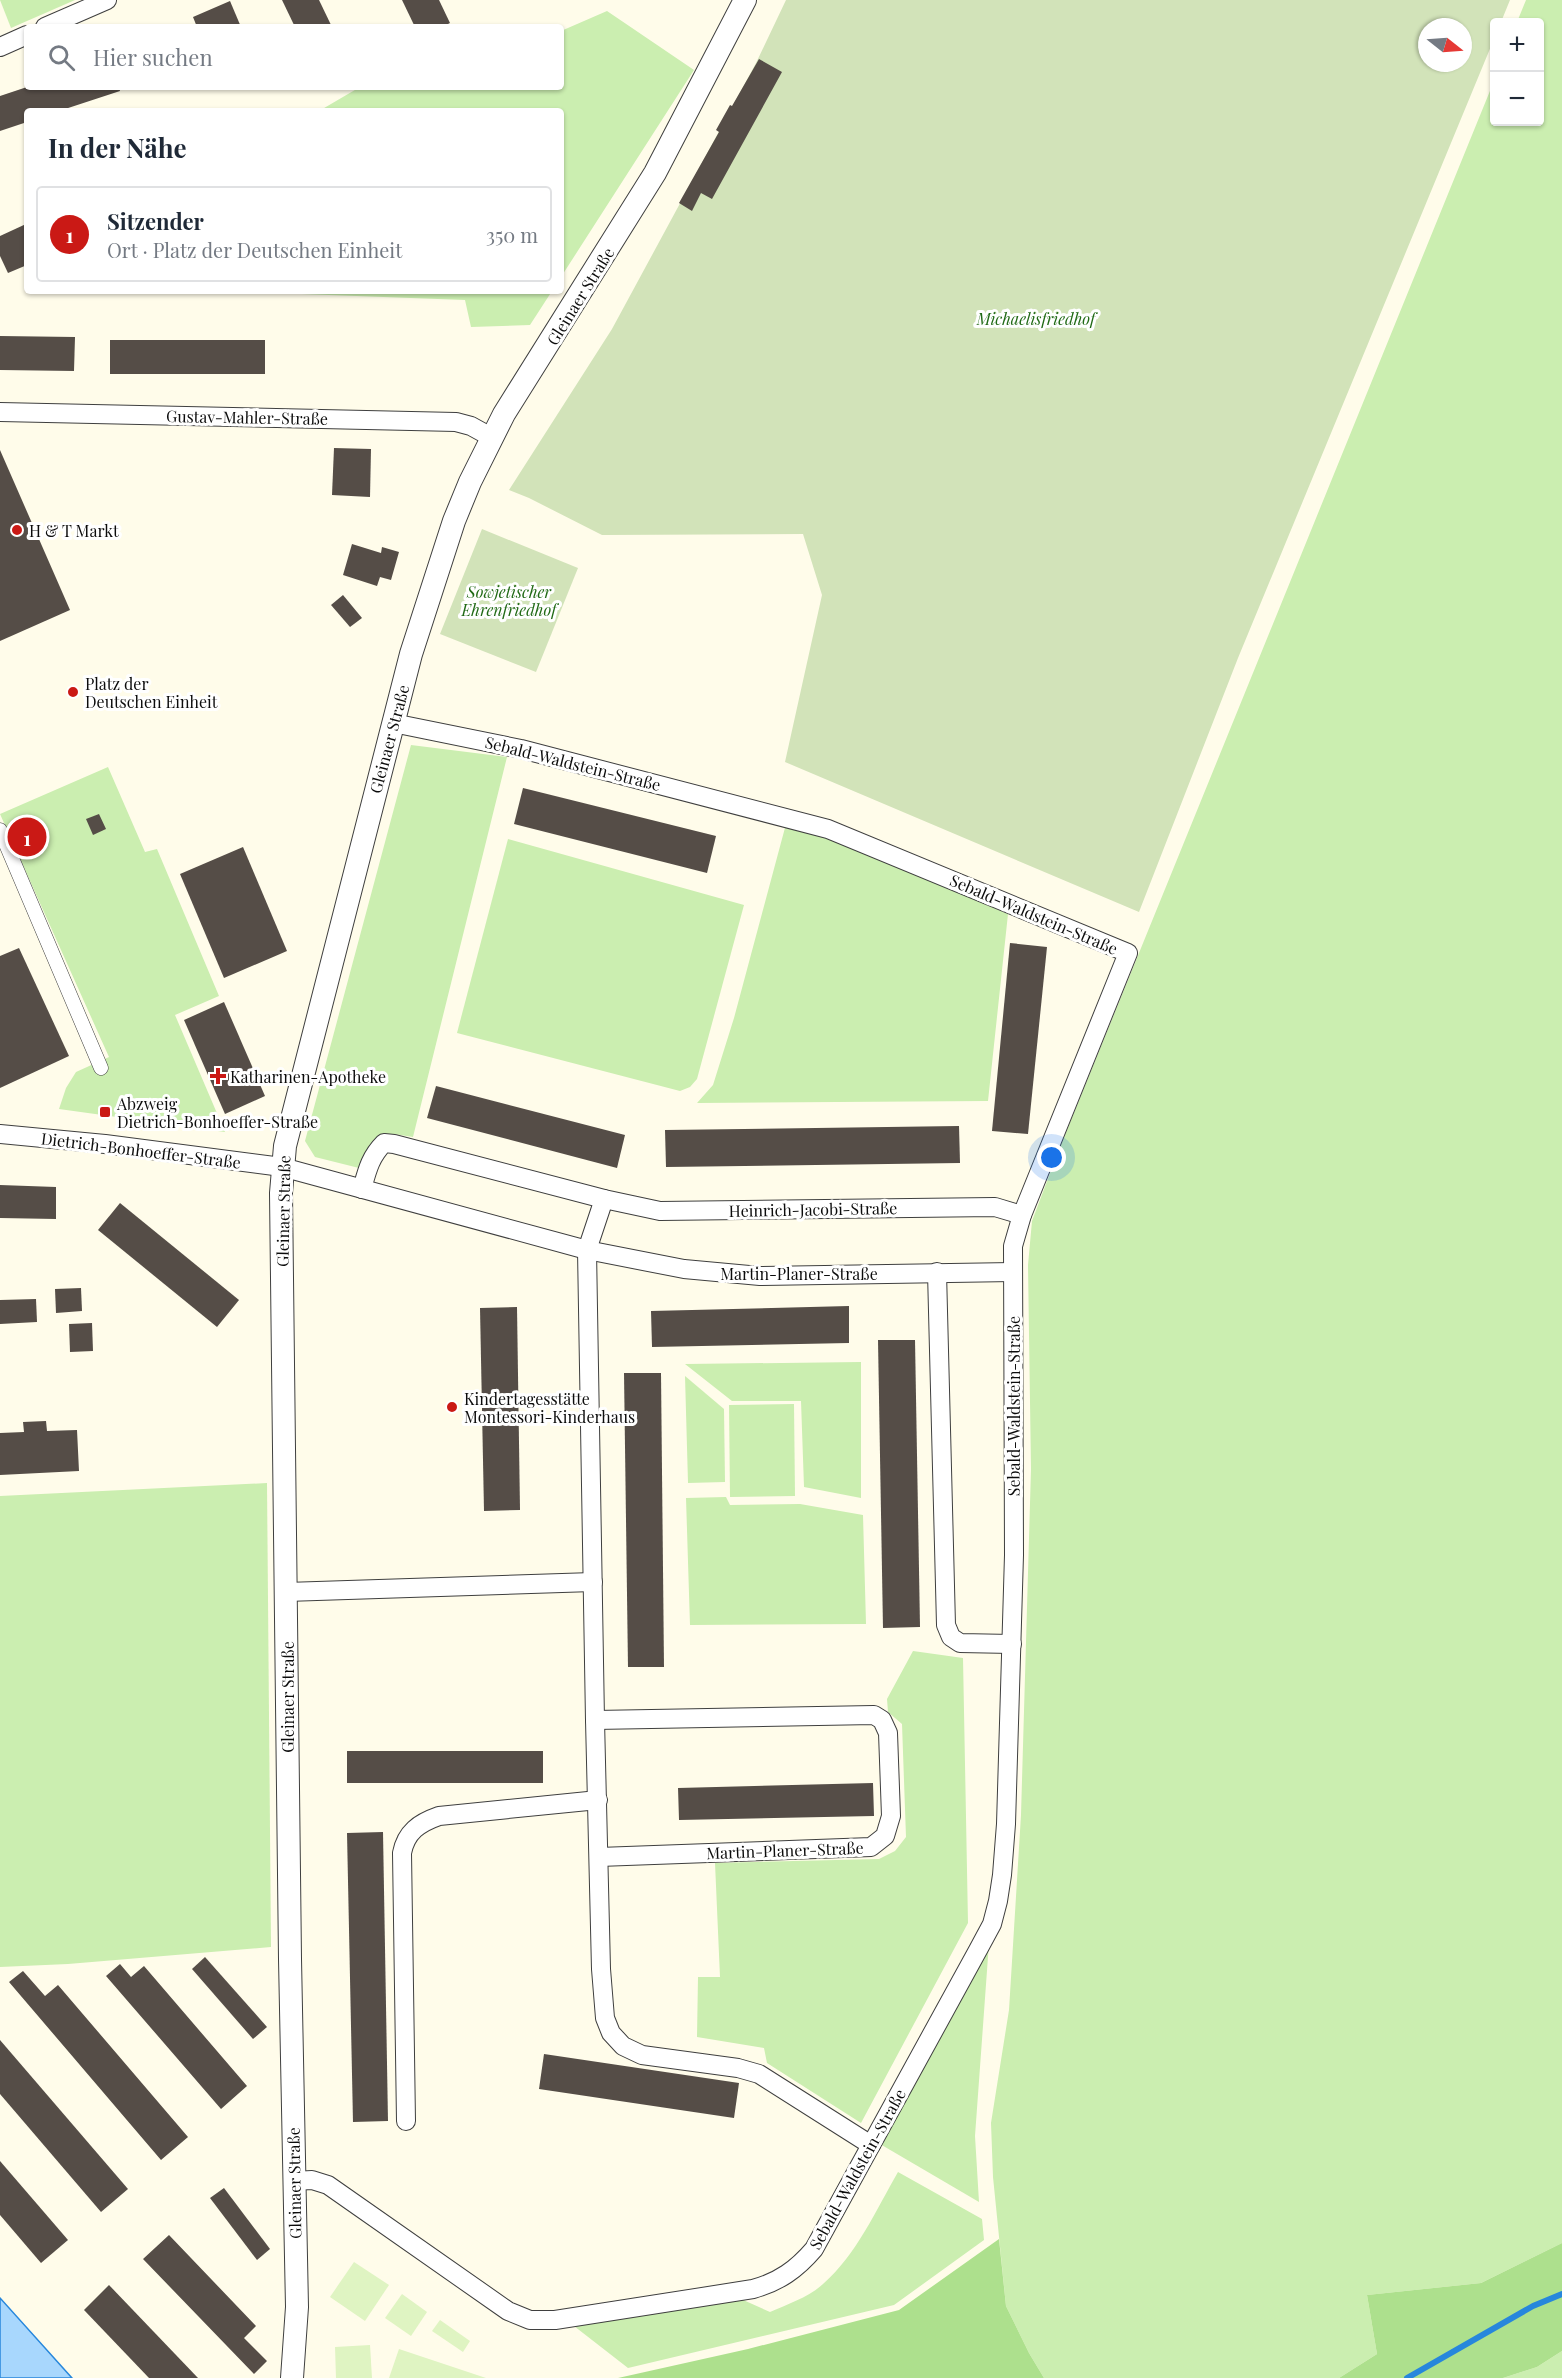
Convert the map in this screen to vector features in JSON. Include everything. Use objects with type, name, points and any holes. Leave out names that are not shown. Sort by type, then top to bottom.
[{"type":"street","points":[[52,24],[107,0]]},
{"type":"street","name":"Gleinaer Straße","points":[[292,2378],[297,2307],[282,1167],[289,1125],[414,644],[454,520],[491,437],[655,173],[745,0]]},
{"type":"street","points":[[0,47],[24,36]]},
{"type":"street","name":"Gustav-Mahler-Straße","points":[[0,412],[456,422],[471,426],[491,437]]},
{"type":"street","name":"Sebald-Waldstein-Straße","points":[[294,2181],[312,2180],[328,2185],[508,2311],[530,2320],[543,2321],[753,2289],[776,2281],[802,2264],[814,2249],[992,1924],[1002,1875],[1012,1644],[1013,1246],[1022,1215],[1128,953],[828,829],[778,814],[521,749],[393,723]]},
{"type":"street","points":[[0,830],[101,1068]]},
{"type":"street","name":"Dietrich-Bonhoeffer-Straße","points":[[0,1134],[105,1144],[282,1167]]},
{"type":"street","name":"Heinrich-Jacobi-Straße","points":[[362,1190],[369,1162],[384,1143],[660,1211],[995,1207],[1022,1215]]},
{"type":"street","name":"Martin-Planer-Straße","points":[[282,1167],[587,1250],[684,1269],[760,1276],[1013,1272]]},
{"type":"street","points":[[604,1199],[587,1250],[595,1720],[605,2018],[611,2033],[623,2046],[642,2055],[738,2067],[759,2074],[872,2145]]},
{"type":"street","points":[[937,1272],[946,1625],[951,1637],[960,1643],[1012,1644]]},
{"type":"street","points":[[286,1592],[593,1582]]},
{"type":"street","name":"Martin-Planer-Straße","points":[[595,1720],[874,1715],[882,1720],[888,1733],[890,1792],[889,1826],[885,1836],[872,1847],[599,1857]]},
{"type":"street","points":[[406,2121],[402,1853],[405,1841],[416,1826],[439,1816],[598,1800]]},
{"type":"green space","points":[[0,0],[75,0],[11,28]]},
{"type":"green space","name":"Michaelisfriedhof","points":[[786,0],[1510,0],[1503,18],[1490,18],[1490,49],[1238,658],[1139,912],[785,762],[822,595],[803,534],[602,535],[509,490],[612,329],[756,63]]},
{"type":"green space","points":[[1526,0],[1562,0],[1562,2243],[1481,2283],[1367,2295],[1377,2354],[1339,2378],[1044,2378],[1006,2306],[993,2177],[991,2123],[1009,2010],[1021,1815],[1031,1469],[1028,1265],[1032,1221],[1060,1147],[1490,91],[1490,126],[1544,126],[1544,18],[1519,18]]},
{"type":"green space","points":[[607,11],[694,70],[564,272],[564,108],[324,108],[355,90],[564,90],[564,30]]},
{"type":"green space","points":[[300,294],[550,294],[530,325],[471,327],[465,300]]},
{"type":"green space","name":"Sowjetischer Ehrenfriedhof","points":[[482,529],[578,568],[536,672],[440,634]]},
{"type":"green space","points":[[411,745],[507,757],[413,1137],[394,1134],[382,1137],[359,1168],[315,1157],[305,1141]]},
{"type":"green space","points":[[108,767],[145,852],[157,849],[219,996],[175,1015],[225,1132],[59,1109],[66,1088],[76,1072],[109,1057],[0,814]]},
{"type":"green space","points":[[786,824],[835,839],[1008,914],[988,1101],[697,1103],[713,1085],[734,1018]]},
{"type":"green space","points":[[508,839],[744,905],[697,1079],[690,1087],[680,1091],[457,1033]]},
{"type":"green space","points":[[861,1362],[861,1498],[804,1487],[801,1401],[732,1401],[685,1364]]},
{"type":"green space","points":[[685,1376],[724,1409],[725,1482],[688,1483]]},
{"type":"green space","points":[[794,1404],[795,1496],[730,1497],[729,1405]]},
{"type":"green space","points":[[267,1483],[271,1947],[68,1964],[0,1967],[0,1496]]},
{"type":"green space","points":[[726,1497],[730,1505],[800,1504],[863,1515],[866,1624],[690,1625],[686,1498]]},
{"type":"green space","points":[[913,1651],[963,1658],[968,1923],[861,2123],[767,2063],[764,2048],[697,2037],[698,1977],[720,1977],[715,1863],[879,1859],[895,1851],[906,1837],[902,1724],[888,1712],[887,1699]]},
{"type":"green space","points":[[989,1943],[975,2136],[979,2202],[880,2144]]},
{"type":"green space","points":[[898,2172],[982,2219],[984,2240],[894,2305],[628,2368],[574,2326],[741,2299],[770,2312],[798,2300],[823,2284],[846,2259],[865,2231]]},
{"type":"green space","points":[[999,2239],[1006,2306],[1044,2378],[618,2378],[748,2349],[899,2310]]},
{"type":"green space","points":[[1562,2243],[1562,2351],[1537,2367],[1503,2378],[1339,2378],[1377,2354],[1367,2295],[1481,2283]]},
{"type":"green space","points":[[354,2262],[389,2285],[365,2321],[330,2297]]},
{"type":"green space","points":[[402,2294],[427,2312],[411,2336],[385,2318]]},
{"type":"green space","points":[[440,2320],[470,2341],[463,2352],[432,2331]]},
{"type":"green space","points":[[370,2345],[372,2378],[336,2378],[335,2347]]},
{"type":"green space","points":[[399,2349],[486,2378],[389,2378]]},
{"type":"green space","points":[[1562,2351],[1562,2378],[1503,2378],[1537,2367]]},
{"type":"water","points":[[0,2298],[72,2378],[0,2378]]},
{"type":"building","points":[[282,0],[319,0],[331,24],[294,24]]},
{"type":"building","points":[[402,0],[439,0],[450,23],[448,24],[414,24]]},
{"type":"building","points":[[230,1],[240,24],[196,24],[193,17]]},
{"type":"building","points":[[759,59],[782,72],[712,199],[701,193],[692,211],[679,203],[719,132],[716,130]]},
{"type":"building","points":[[24,88],[24,90],[120,91],[68,108],[24,108],[24,123],[0,131],[0,96]]},
{"type":"building","points":[[24,225],[24,266],[8,273],[0,256],[0,236]]},
{"type":"building","points":[[0,336],[75,337],[74,371],[0,370]]},
{"type":"building","points":[[110,340],[265,340],[265,374],[110,374]]},
{"type":"building","points":[[334,448],[371,449],[370,497],[332,495]]},
{"type":"building","name":"H & T Markt","points":[[0,450],[70,610],[0,641]]},
{"type":"building","points":[[352,544],[381,553],[382,547],[399,552],[391,580],[380,577],[377,586],[343,575]]},
{"type":"building","points":[[343,595],[362,618],[350,627],[331,605]]},
{"type":"building","points":[[523,788],[716,836],[707,873],[514,824]]},
{"type":"building","points":[[99,814],[106,829],[93,835],[86,819]]},
{"type":"building","points":[[243,847],[287,951],[224,978],[180,874]]},
{"type":"building","points":[[1010,943],[1047,947],[1028,1134],[992,1131]]},
{"type":"building","points":[[19,948],[69,1056],[0,1088],[0,956]]},
{"type":"building","points":[[224,1002],[265,1096],[225,1114],[184,1020]]},
{"type":"building","points":[[436,1086],[625,1135],[617,1168],[427,1118]]},
{"type":"building","points":[[959,1126],[960,1163],[666,1167],[665,1130]]},
{"type":"building","points":[[0,1185],[56,1187],[56,1219],[0,1218]]},
{"type":"building","points":[[120,1203],[239,1300],[217,1327],[98,1230]]},
{"type":"building","points":[[81,1288],[82,1311],[56,1313],[55,1289]]},
{"type":"building","points":[[36,1299],[37,1322],[0,1324],[0,1300]]},
{"type":"building","points":[[849,1306],[849,1343],[652,1347],[651,1311]]},
{"type":"building","points":[[517,1307],[520,1510],[484,1511],[480,1308]]},
{"type":"building","points":[[92,1323],[93,1351],[70,1352],[69,1324]]},
{"type":"building","points":[[878,1340],[915,1340],[920,1627],[883,1628]]},
{"type":"building","points":[[624,1373],[661,1373],[664,1667],[628,1667]]},
{"type":"building","points":[[46,1421],[47,1431],[77,1430],[79,1471],[0,1475],[0,1433],[24,1432],[23,1422]]},
{"type":"building","points":[[347,1751],[543,1751],[543,1783],[347,1783]]},
{"type":"building","points":[[873,1783],[874,1816],[679,1820],[678,1788]]},
{"type":"building","points":[[383,1832],[388,2121],[353,2122],[347,1833]]},
{"type":"building","points":[[205,1957],[267,2027],[253,2039],[192,1969]]},
{"type":"building","points":[[120,1964],[131,1977],[144,1966],[247,2086],[221,2109],[106,1976]]},
{"type":"building","points":[[23,1971],[45,1996],[58,1985],[188,2137],[161,2160],[9,1982]]},
{"type":"building","points":[[0,2040],[128,2189],[101,2212],[0,2094]]},
{"type":"building","points":[[544,2054],[739,2083],[734,2118],[539,2089]]},
{"type":"building","points":[[0,2161],[68,2240],[41,2263],[0,2215]]},
{"type":"building","points":[[224,2188],[270,2249],[257,2260],[210,2198]]},
{"type":"building","points":[[169,2235],[256,2326],[244,2338],[267,2361],[254,2374],[143,2259]]},
{"type":"building","points":[[109,2285],[198,2378],[149,2378],[84,2310]]},
{"type":"waterway","points":[[1407,2378],[1533,2306],[1562,2294]]},
{"type":"place","name":"H & T Markt","points":[[17,530]]},
{"type":"place","name":"Platz der Deutschen Einheit","points":[[73,692]]},
{"type":"place","name":"Sitzender","points":[[27,837]]},
{"type":"place","name":"Katharinen-Apotheke","points":[[218,1076]]},
{"type":"place","name":"Abzweig Dietrich-Bonhoeffer-Straße","points":[[105,1112]]},
{"type":"place","name":"Kindertagesstätte Montessori-Kinderhaus","points":[[452,1407]]}]
